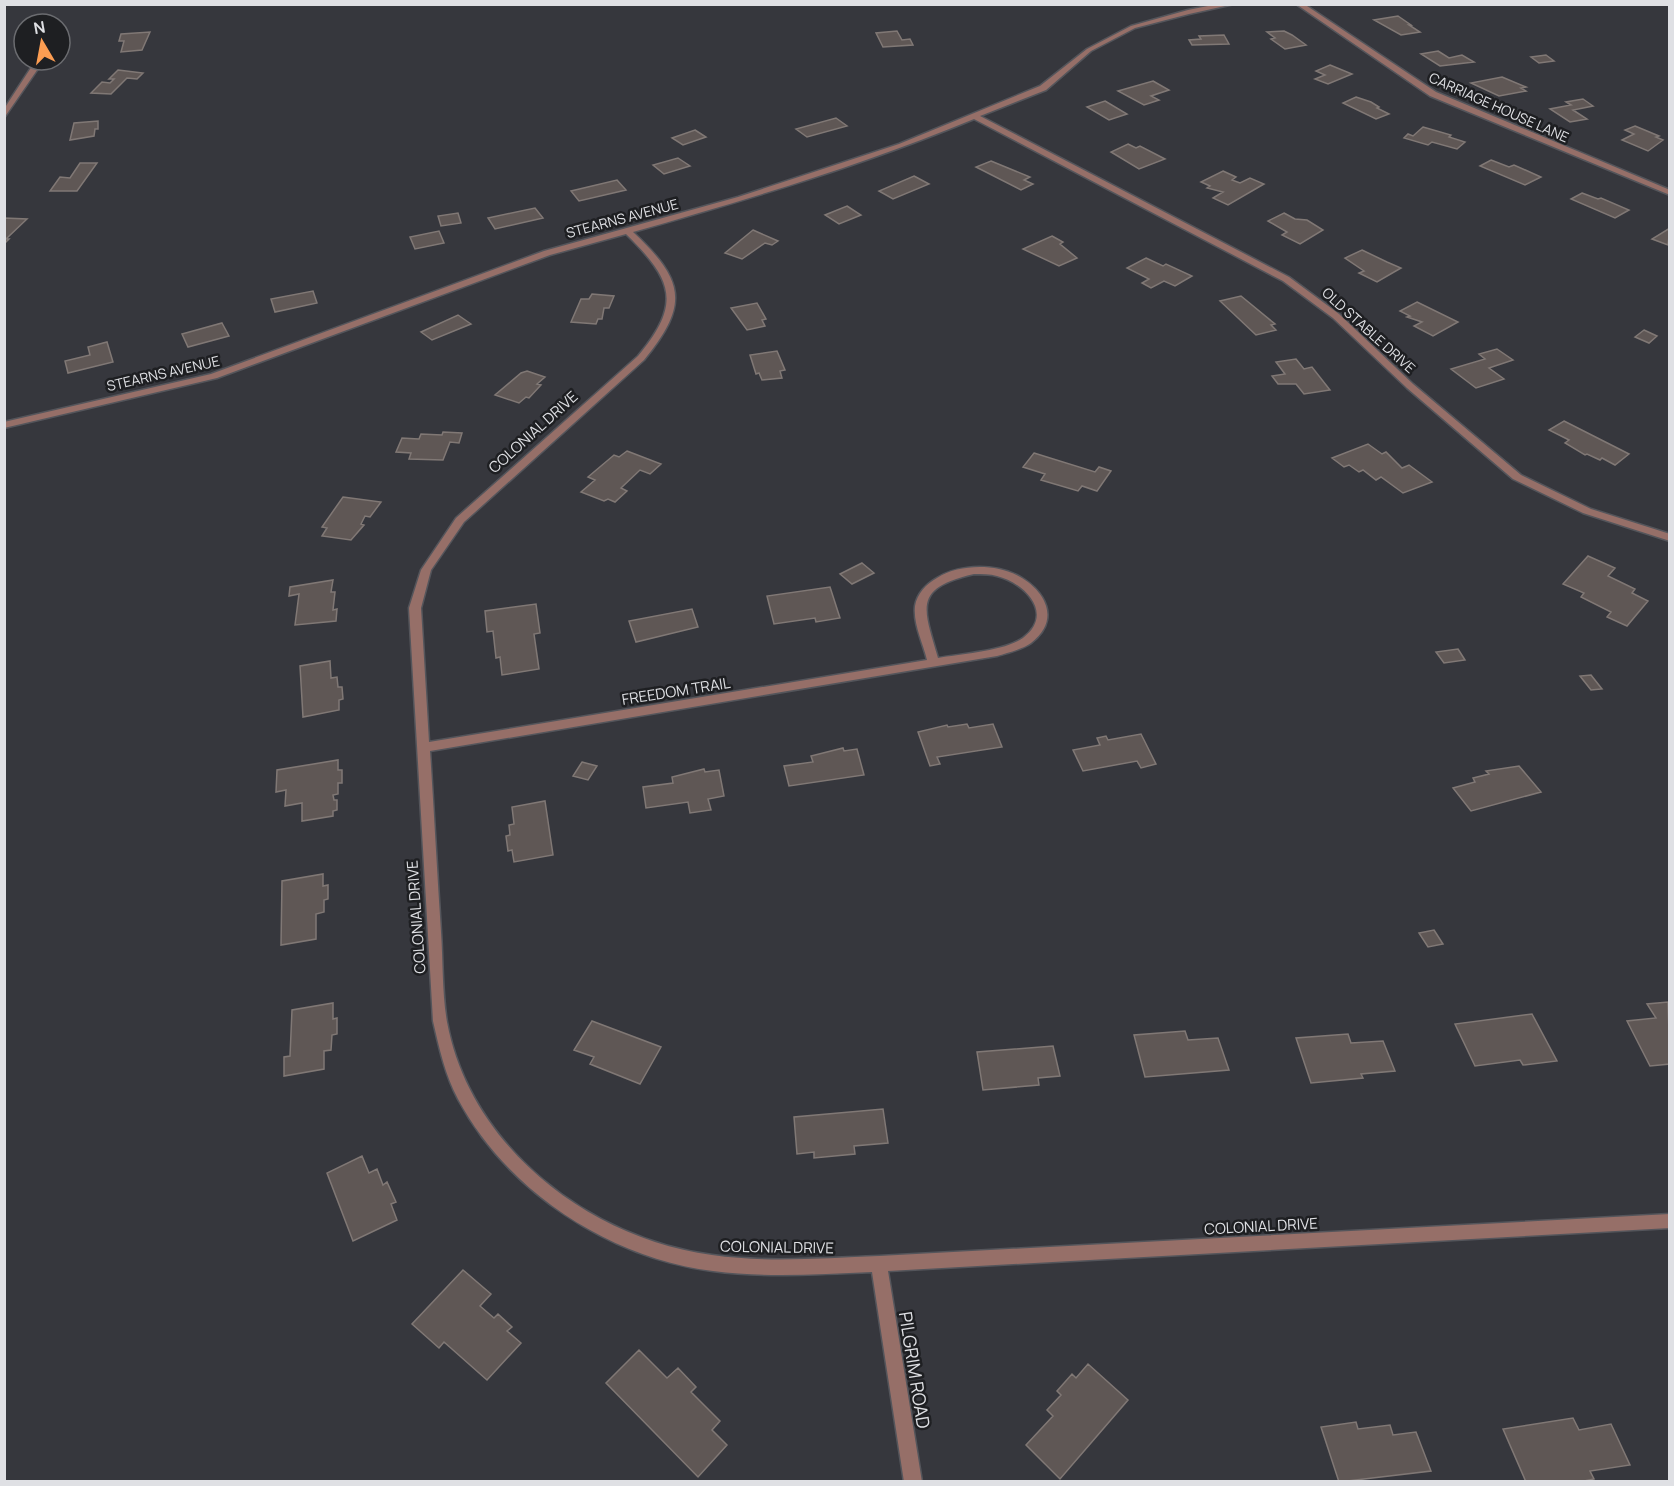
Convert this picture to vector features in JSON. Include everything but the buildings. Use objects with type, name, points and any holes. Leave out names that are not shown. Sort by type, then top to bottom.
[{"type":"street","name":"STEARNS AVENUE","points":[[4,425],[214,376],[278,355],[547,253],[844,166],[976,117],[1043,88],[1089,50],[1133,27],[1188,12],[1231,4]]},
{"type":"street","name":"CARRIAGE HOUSE LANE","points":[[1299,4],[1433,94],[1670,193]]},
{"type":"street","points":[[4,116],[32,72]]},
{"type":"street","name":"OLD STABLE DRIVE","points":[[976,117],[1286,279],[1315,298],[1410,386],[1517,477],[1587,511],[1670,538]]},
{"type":"street","name":"COLONIAL DRIVE","points":[[628,231],[653,254],[665,269],[672,285],[672,299],[663,328],[641,358],[477,504],[436,552],[419,588],[415,608],[440,1021],[453,1069],[463,1094],[491,1139],[532,1180],[558,1199],[619,1235],[653,1249],[689,1259],[726,1264],[774,1266],[879,1264],[1670,1221]]},
{"type":"street","name":"FREEDOM TRAIL","points":[[422,748],[934,663],[997,652],[1022,645],[1038,632],[1042,624],[1043,606],[1039,598],[1024,583],[989,571],[964,572],[934,584],[927,591],[921,607],[934,663]]},
{"type":"street","name":"PILGRIM ROAD","points":[[879,1264],[913,1482]]}]
